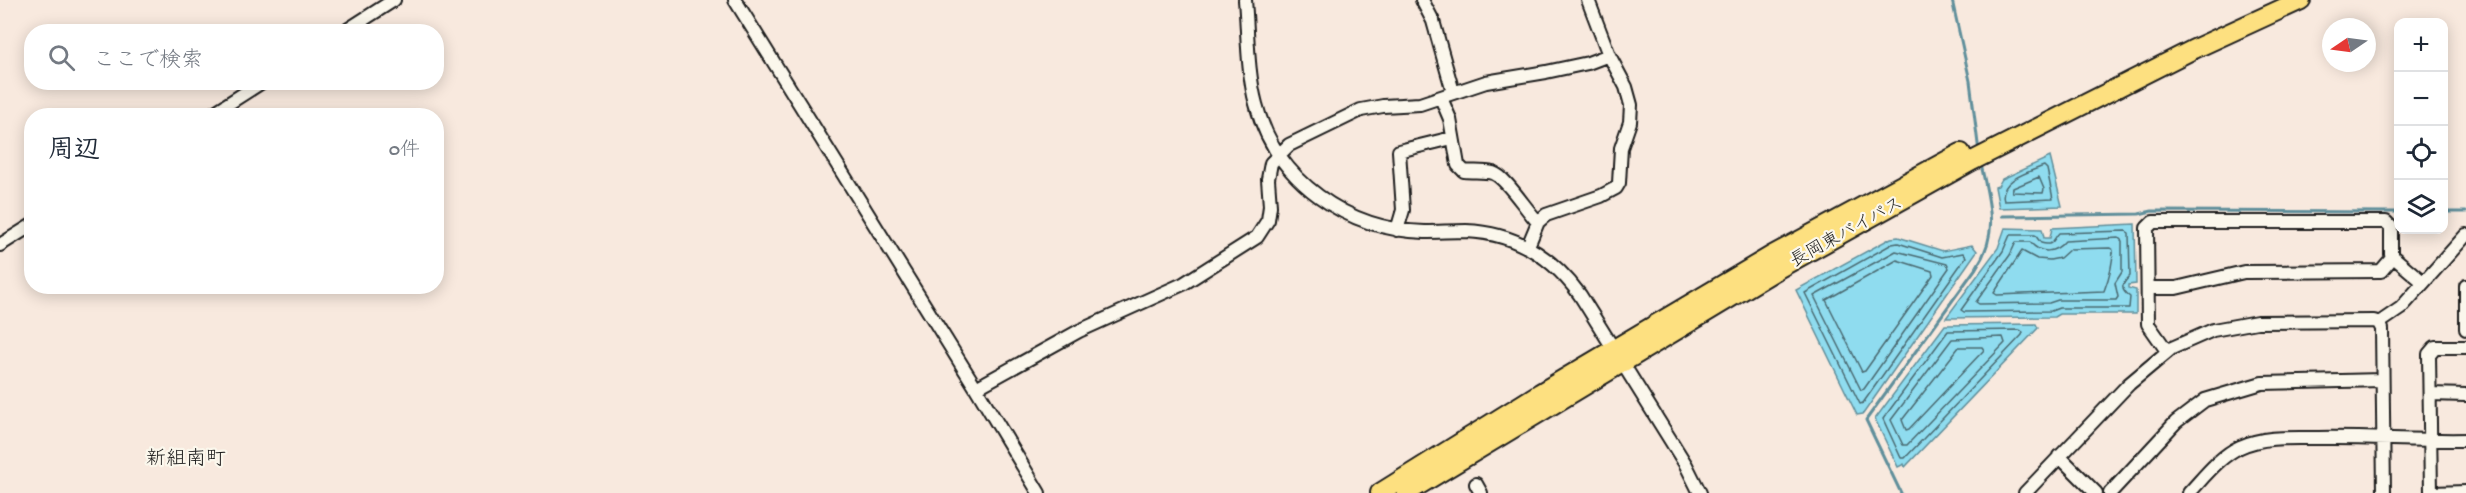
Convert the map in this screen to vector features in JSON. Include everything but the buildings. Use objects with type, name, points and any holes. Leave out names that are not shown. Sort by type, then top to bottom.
[{"type":"highway","name":"長岡東バイパス","points":[[1406,493],[1771,256],[1971,155],[2173,47],[2273,0]]},
{"type":"highway","name":"長岡東バイパス","points":[[1990,145],[2301,0]]},
{"type":"highway","name":"長岡東バイパス","points":[[1380,493],[1617,356]]},
{"type":"street","points":[[356,24],[394,0]]},
{"type":"street","points":[[735,0],[1039,493]]},
{"type":"street","points":[[1245,0],[1254,96],[1263,126],[1278,154],[1310,190],[1338,210],[1379,227],[1397,230],[1481,232],[1528,246],[1550,261],[1567,277],[1686,465],[1700,493]]},
{"type":"street","points":[[1422,0],[1433,21],[1453,92]]},
{"type":"street","points":[[1528,246],[1538,222],[1553,211],[1609,192],[1619,183],[1621,148],[1630,122],[1631,105],[1626,87],[1609,55],[1588,0]]},
{"type":"street","points":[[976,388],[1079,331],[1192,279],[1257,237],[1269,220],[1269,171],[1278,154],[1289,145],[1361,110],[1393,105],[1412,106],[1486,82],[1588,63],[1609,55]]},
{"type":"street","points":[[221,108],[250,90]]},
{"type":"street","points":[[1441,98],[1450,119],[1458,165],[1464,171],[1493,173],[1502,178],[1538,222]]},
{"type":"street","points":[[1397,230],[1403,210],[1400,151],[1452,138]]},
{"type":"street","points":[[2167,351],[2148,324],[2147,228],[2153,222],[2386,222],[2391,227],[2391,255],[2424,282]]},
{"type":"street","points":[[0,245],[24,230]]},
{"type":"street","points":[[2379,323],[2401,308],[2466,235]]},
{"type":"street","points":[[2148,288],[2176,288],[2244,272],[2381,271],[2393,257]]},
{"type":"street","points":[[2466,286],[2466,329]]},
{"type":"street","points":[[2025,493],[2140,372],[2167,351],[2213,330],[2257,322],[2374,321],[2379,323],[2382,329],[2384,493]]},
{"type":"street","points":[[2466,346],[2435,347],[2429,354],[2431,493],[2466,492]]},
{"type":"street","points":[[2110,493],[2176,422],[2205,400],[2262,383],[2382,380]]},
{"type":"street","points":[[2430,394],[2466,395]]},
{"type":"street","points":[[2189,493],[2216,464],[2233,450],[2254,442],[2288,438],[2383,437],[2466,440]]},
{"type":"street","points":[[2059,456],[2096,493]]},
{"type":"water","points":[[2050,157],[2062,206],[1999,208],[1995,187],[2002,179]]},
{"type":"water","points":[[2135,224],[2136,284],[2128,285],[2128,288],[2136,290],[2136,314],[1946,318],[1998,248],[2005,228],[2042,229],[2044,238],[2050,238],[2052,228]]},
{"type":"water","points":[[1898,237],[1943,251],[1972,245],[1977,251],[1863,414],[1857,415],[1796,290],[1891,238]]},
{"type":"water","points":[[2036,324],[2038,328],[1905,467],[1904,464],[1898,467],[1875,419],[1945,325]]},
{"type":"waterway","points":[[1952,0],[1970,81],[1979,152]]},
{"type":"waterway","points":[[1901,493],[1866,420],[1976,268],[1983,255],[1988,242],[1990,217],[1981,164]]},
{"type":"waterway","points":[[2002,216],[2139,214],[2152,211],[2394,212]]},
{"type":"waterway","points":[[2448,212],[2466,212]]},
{"type":"district","name":"新組南町","points":[[186,457]]}]
